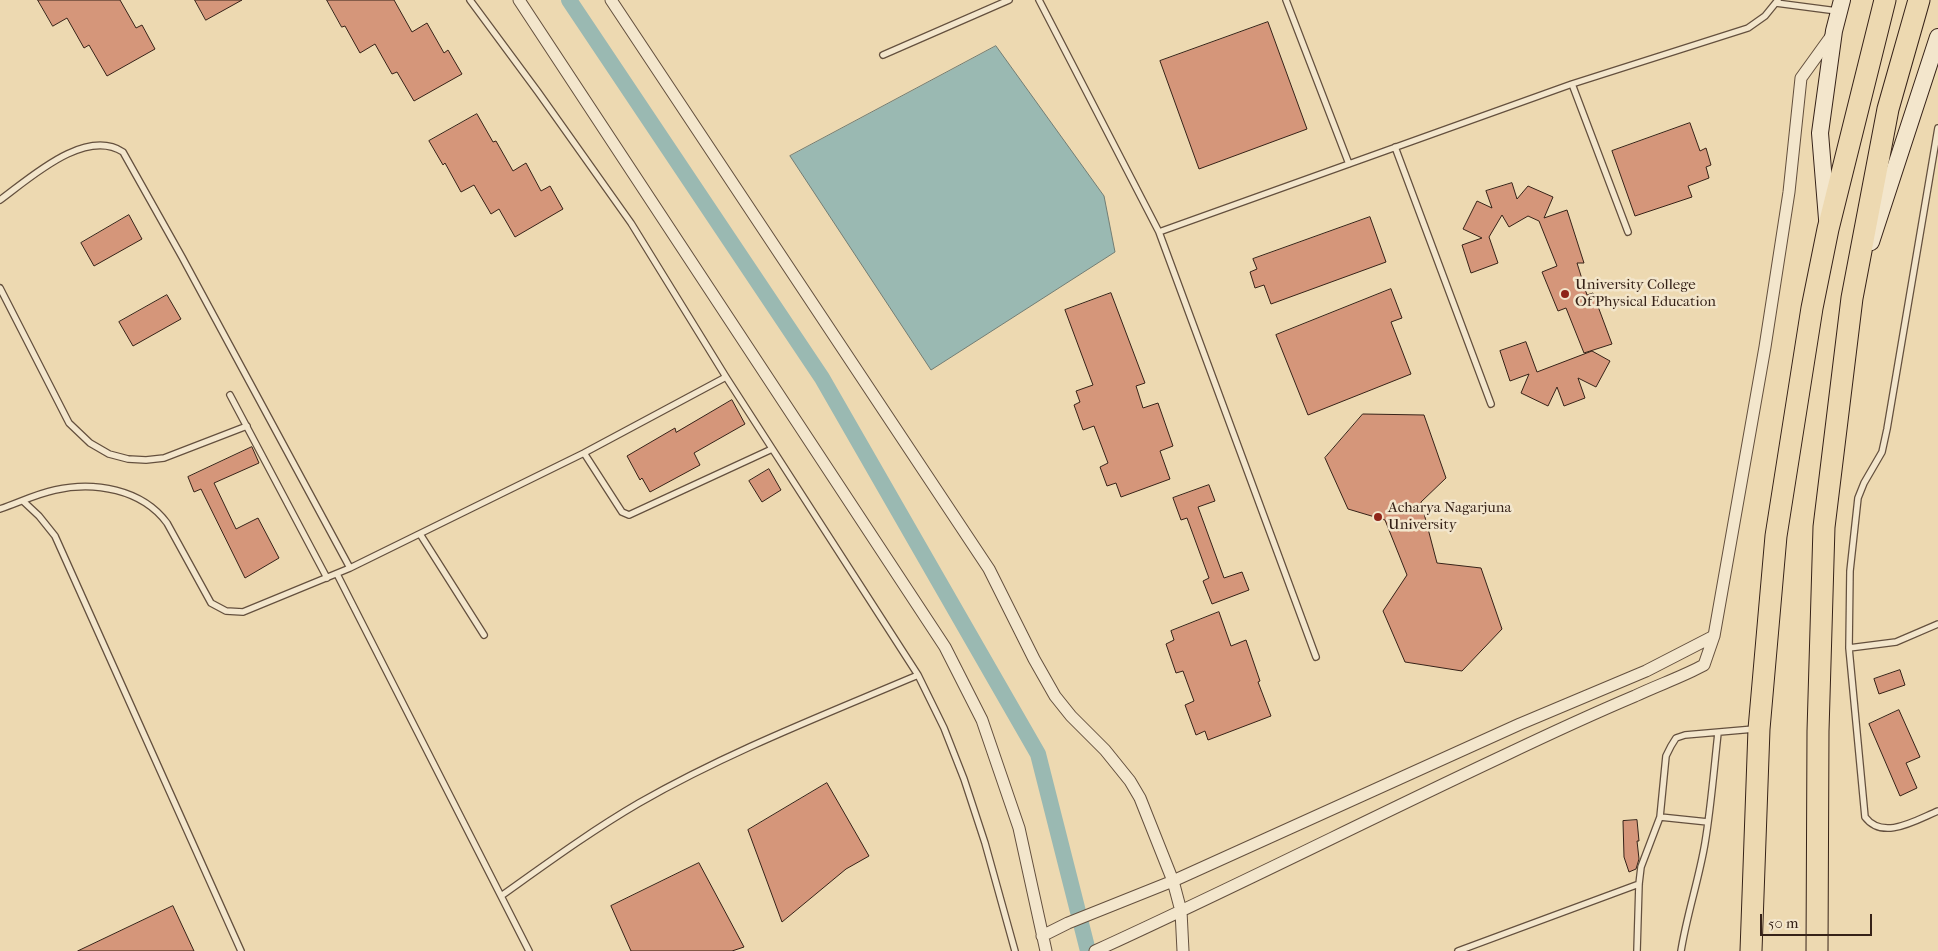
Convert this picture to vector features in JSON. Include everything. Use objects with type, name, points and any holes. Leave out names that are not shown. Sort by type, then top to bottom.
[{"type":"highway","points":[[1751,951],[1759,729],[1776,536],[1812,308],[1828,229],[1885,0]]},
{"type":"highway","points":[[1817,951],[1818,731],[1824,527],[1852,298],[1888,109],[1919,0]]},
{"type":"main road","points":[[1828,229],[1820,133],[1834,31],[1841,6]]},
{"type":"main road","points":[[1852,298],[1938,38]]},
{"type":"street","points":[[519,0],[945,647],[982,720],[1019,828],[1046,951]]},
{"type":"street","points":[[611,0],[989,570],[1055,696],[1071,716],[1105,750],[1130,781],[1140,798],[1173,881],[1181,911],[1183,951]]},
{"type":"street","points":[[1095,951],[1515,750],[1704,665],[1714,636],[1765,347],[1789,192],[1801,78],[1834,31]]},
{"type":"street","points":[[1042,936],[1068,923],[1158,888],[1520,724],[1646,671],[1714,636]]},
{"type":"lane","points":[[470,0],[631,223],[726,377],[918,674],[944,728],[964,779],[985,843],[1015,951]]},
{"type":"lane","points":[[882,55],[1010,0]]},
{"type":"lane","points":[[1039,0],[1160,232],[1316,657]]},
{"type":"lane","points":[[1286,0],[1348,164]]},
{"type":"lane","points":[[1160,232],[1572,84],[1748,28],[1765,16],[1777,2],[1841,6]]},
{"type":"lane","points":[[1572,84],[1628,232]]},
{"type":"lane","points":[[1938,128],[1887,429],[1882,452],[1864,483],[1858,498],[1850,571],[1849,648],[1865,818],[1876,827],[1887,829],[1905,825],[1938,811]]},
{"type":"lane","points":[[0,200],[48,165],[74,151],[108,146],[123,152],[178,248],[350,568]]},
{"type":"lane","points":[[1396,148],[1492,404]]},
{"type":"lane","points":[[0,288],[69,423],[90,443],[109,454],[137,460],[164,458],[247,426]]},
{"type":"lane","points":[[0,509],[54,490],[76,487],[95,487],[119,491],[135,497],[149,505],[162,516],[205,596],[211,603],[226,611],[244,612],[337,574],[420,534],[584,453],[726,377]]},
{"type":"lane","points":[[230,395],[327,578]]},
{"type":"lane","points":[[584,453],[622,512],[629,514],[772,449]]},
{"type":"lane","points":[[23,501],[39,516],[55,536],[241,951]]},
{"type":"lane","points":[[420,534],[484,635]]},
{"type":"lane","points":[[337,574],[529,951]]},
{"type":"lane","points":[[1849,648],[1896,642],[1938,624]]},
{"type":"lane","points":[[501,896],[584,837],[640,802],[755,744],[918,674]]},
{"type":"lane","points":[[1637,951],[1641,867],[1660,816],[1666,756],[1671,746],[1676,738],[1685,735],[1759,729]]},
{"type":"lane","points":[[1681,951],[1684,929],[1698,878],[1708,822],[1718,732]]},
{"type":"lane","points":[[1660,816],[1708,822]]},
{"type":"lane","points":[[1458,951],[1639,884]]},
{"type":"water","points":[[996,46],[1104,196],[1115,252],[931,370],[790,156]]},
{"type":"building","points":[[38,0],[120,0],[136,28],[142,25],[155,49],[107,76],[89,45],[84,48],[67,18],[53,26]]},
{"type":"building","points":[[195,0],[242,0],[206,20]]},
{"type":"building","points":[[327,0],[394,0],[412,32],[427,23],[444,53],[448,50],[462,74],[414,101],[397,72],[392,74],[375,44],[360,53],[345,26],[342,27]]},
{"type":"building","points":[[1268,22],[1307,129],[1199,169],[1160,61]]},
{"type":"building","points":[[477,114],[493,142],[496,141],[513,171],[526,163],[541,191],[550,186],[563,209],[515,237],[499,209],[491,214],[474,185],[461,192],[445,163],[443,165],[429,141]]},
{"type":"building","points":[[1690,123],[1700,151],[1706,148],[1711,165],[1706,167],[1709,178],[1688,186],[1692,197],[1635,216],[1612,151]]},
{"type":"building","name":"University College Of Physical Education","points":[[1512,183],[1517,199],[1528,186],[1553,197],[1544,218],[1567,210],[1584,263],[1577,263],[1587,295],[1593,293],[1612,344],[1584,353],[1566,308],[1558,311],[1542,272],[1557,266],[1539,221],[1528,216],[1509,227],[1502,215],[1489,237],[1498,263],[1471,273],[1462,245],[1482,238],[1463,229],[1477,201],[1492,208],[1486,191]]},
{"type":"building","points":[[129,215],[142,239],[94,266],[81,243]]},
{"type":"building","points":[[1370,217],[1386,262],[1271,304],[1264,285],[1255,288],[1250,272],[1257,269],[1253,259]]},
{"type":"building","points":[[1391,289],[1402,318],[1391,322],[1411,374],[1308,415],[1276,335]]},
{"type":"building","points":[[1111,293],[1145,383],[1136,386],[1143,408],[1158,403],[1173,446],[1160,451],[1170,479],[1121,497],[1116,483],[1107,486],[1100,467],[1108,463],[1094,426],[1083,430],[1074,405],[1080,402],[1076,391],[1093,385],[1065,310]]},
{"type":"building","points":[[167,295],[181,319],[133,346],[119,322]]},
{"type":"building","points":[[1526,342],[1537,372],[1592,351],[1610,361],[1596,387],[1578,378],[1585,398],[1564,406],[1557,387],[1548,406],[1521,393],[1529,374],[1510,381],[1500,351]]},
{"type":"building","points":[[732,400],[745,424],[694,453],[700,465],[650,492],[642,478],[640,480],[627,456],[675,428],[676,432]]},
{"type":"building","points":[[1363,414],[1424,415],[1446,478],[1421,502],[1437,563],[1481,568],[1502,629],[1462,671],[1405,662],[1383,611],[1407,575],[1385,520],[1348,509],[1325,458]]},
{"type":"building","points":[[252,447],[259,463],[214,483],[236,529],[258,518],[279,558],[245,578],[201,489],[194,492],[188,477]]},
{"type":"building","points":[[769,469],[781,490],[762,502],[749,481]]},
{"type":"building","points":[[1209,485],[1215,501],[1198,507],[1224,578],[1242,572],[1249,590],[1212,604],[1203,581],[1209,578],[1187,518],[1181,520],[1173,498]]},
{"type":"building","points":[[1219,612],[1231,646],[1246,640],[1260,681],[1258,682],[1271,716],[1208,740],[1205,731],[1196,735],[1185,705],[1194,701],[1183,671],[1176,673],[1166,644],[1174,640],[1171,631]]},
{"type":"building","points":[[1900,670],[1905,685],[1879,694],[1874,679]]},
{"type":"building","points":[[1899,710],[1920,757],[1906,763],[1917,788],[1900,796],[1869,724]]},
{"type":"building","points":[[827,783],[869,856],[846,869],[782,922],[748,830]]},
{"type":"building","points":[[1637,820],[1639,859],[1636,869],[1629,872],[1624,857],[1623,821]]},
{"type":"building","points":[[699,863],[744,947],[732,951],[631,951],[611,906]]},
{"type":"building","points":[[173,906],[194,951],[78,951]]},
{"type":"waterway","points":[[569,0],[822,378],[1038,754],[1088,951]]},
{"type":"place","name":"University College Of Physical Education","points":[[1565,294]]},
{"type":"place","name":"Acharya Nagarjuna University","points":[[1378,517]]}]
